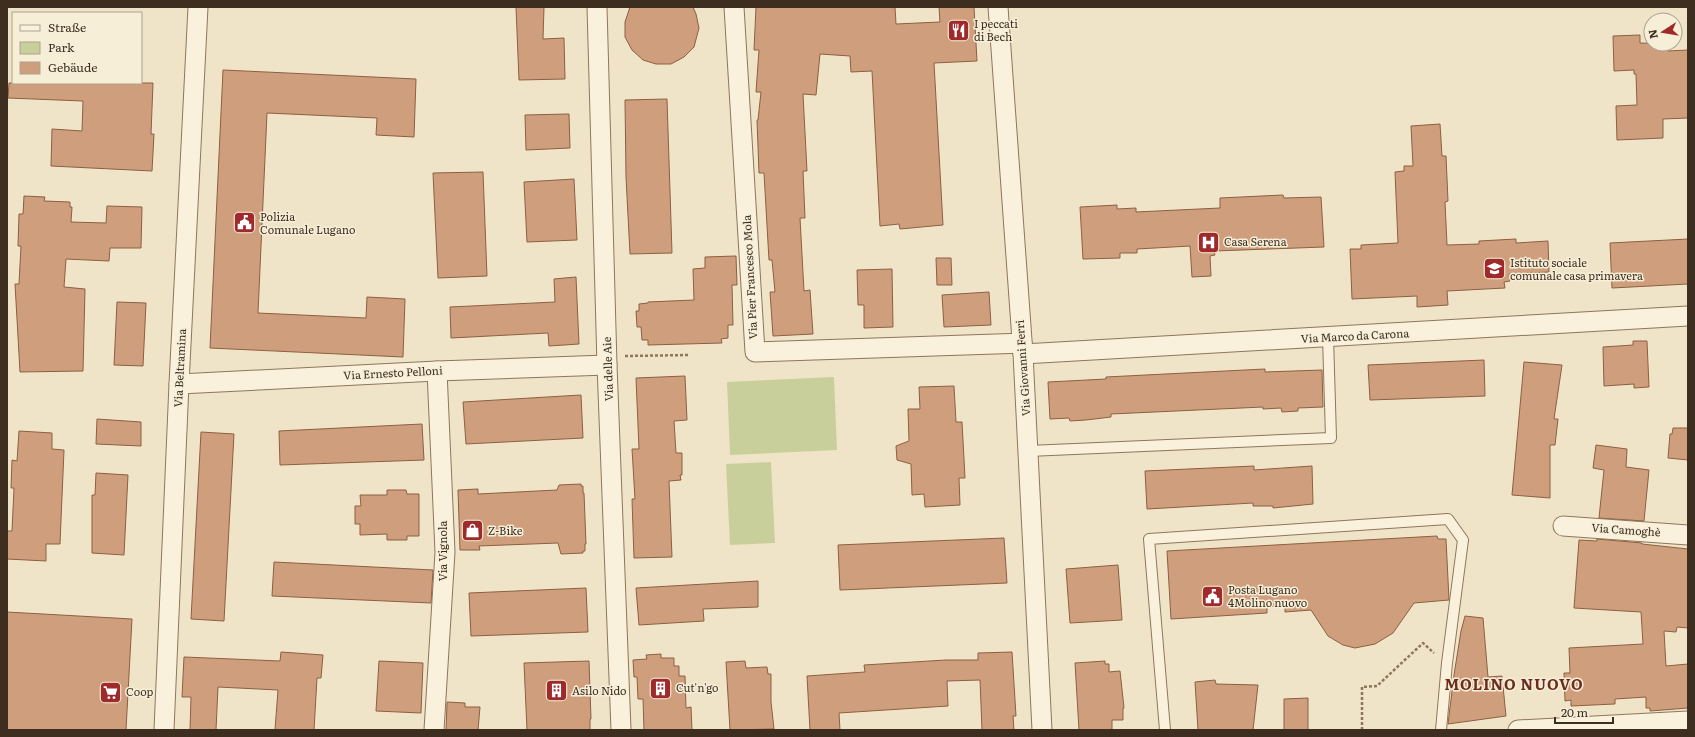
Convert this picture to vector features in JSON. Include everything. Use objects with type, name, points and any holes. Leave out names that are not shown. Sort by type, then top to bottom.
[{"type":"street","name":"Via Beltramina","points":[[164,730],[179,384],[198,7]]},
{"type":"street","name":"Via delle Aie","points":[[597,7],[607,361],[621,730]]},
{"type":"street","name":"Via Pier Francesco Mola","points":[[734,7],[755,352],[1022,348]]},
{"type":"street","name":"Via Giovanni Ferri","points":[[998,7],[1022,348],[1042,730]]},
{"type":"street","name":"Via Marco da Carona","points":[[1022,348],[1328,337],[1688,316]]},
{"type":"street","name":"Via Ernesto Pelloni","points":[[179,384],[607,361]]},
{"type":"street","name":"Via Vignola","points":[[434,730],[445,552],[437,371]]},
{"type":"street","name":"Via Camoghè","points":[[1563,526],[1688,534]]},
{"type":"street","points":[[1518,730],[1645,727],[1688,721]]},
{"type":"lane","points":[[1028,451],[1331,438],[1328,337]]},
{"type":"lane","points":[[1165,730],[1149,539],[1448,519],[1463,540],[1447,663],[1441,730]]},
{"type":"path","points":[[607,361],[690,355]]},
{"type":"path","points":[[1362,730],[1362,687],[1377,686],[1423,644],[1447,663]]},
{"type":"green space","points":[[834,377],[837,450],[730,455],[727,382]]},
{"type":"green space","points":[[771,462],[775,543],[730,545],[726,464]]},
{"type":"building","points":[[516,7],[544,7],[543,39],[564,38],[565,79],[519,80]]},
{"type":"building","points":[[630,7],[693,7],[699,28],[694,47],[684,57],[671,64],[656,64],[643,60],[632,50],[625,37],[625,22]]},
{"type":"building","points":[[756,7],[895,7],[896,24],[940,22],[939,7],[974,7],[977,61],[934,63],[943,225],[900,229],[899,224],[880,226],[872,71],[851,72],[850,56],[820,54],[816,95],[803,94],[807,171],[803,171],[805,218],[800,218],[804,291],[810,290],[813,334],[773,336],[770,292],[775,292],[772,260],[769,260],[764,173],[759,173],[757,120],[761,92],[756,92],[759,50],[754,50]]},
{"type":"building","points":[[1640,35],[1640,43],[1643,43],[1643,52],[1683,52],[1683,50],[1688,50],[1688,118],[1663,119],[1663,138],[1617,140],[1616,106],[1637,105],[1636,74],[1634,74],[1634,70],[1614,71],[1613,36]]},
{"type":"building","points":[[223,70],[416,79],[414,137],[376,135],[377,118],[267,113],[258,313],[366,318],[367,297],[405,299],[403,357],[210,348]]},
{"type":"building","points":[[9,83],[153,83],[151,134],[154,134],[152,171],[51,166],[52,129],[82,131],[83,101],[8,98]]},
{"type":"building","points":[[667,99],[672,253],[630,254],[626,177],[625,100]]},
{"type":"building","points":[[569,114],[570,148],[526,150],[525,115]]},
{"type":"building","points":[[1440,124],[1442,156],[1446,156],[1448,201],[1445,202],[1447,245],[1479,244],[1479,241],[1516,239],[1516,243],[1548,241],[1549,272],[1509,274],[1510,281],[1504,282],[1505,288],[1447,291],[1448,305],[1417,307],[1417,296],[1352,299],[1350,249],[1361,249],[1361,245],[1398,243],[1395,172],[1404,171],[1404,166],[1413,166],[1411,126]]},
{"type":"building","points":[[483,172],[487,276],[438,278],[433,173]]},
{"type":"building","points":[[574,179],[577,240],[527,242],[524,182]]},
{"type":"building","points":[[1283,195],[1284,198],[1321,197],[1324,247],[1214,251],[1215,255],[1210,256],[1211,276],[1192,277],[1190,246],[1137,249],[1137,253],[1120,253],[1120,258],[1083,259],[1080,207],[1117,205],[1117,209],[1136,208],[1136,212],[1220,208],[1220,198]]},
{"type":"building","points":[[24,196],[45,197],[44,201],[70,202],[70,207],[72,207],[71,222],[106,223],[107,206],[142,207],[141,248],[110,248],[109,261],[66,259],[64,287],[85,289],[83,371],[20,372],[15,284],[19,284],[21,246],[18,246],[19,214],[23,214]]},
{"type":"building","points":[[1688,239],[1688,284],[1612,288],[1610,243]]},
{"type":"building","points":[[736,256],[737,285],[732,285],[733,325],[728,325],[728,338],[721,339],[722,343],[648,345],[648,340],[642,340],[641,327],[637,327],[636,311],[639,311],[639,304],[648,302],[694,300],[693,269],[705,268],[705,257]]},
{"type":"building","points":[[936,258],[951,258],[952,285],[937,285]]},
{"type":"building","points":[[892,269],[893,327],[864,328],[864,305],[858,305],[857,270]]},
{"type":"building","points":[[576,277],[579,344],[549,346],[548,333],[451,338],[450,307],[555,302],[554,279]]},
{"type":"building","points":[[989,292],[991,325],[944,327],[942,295]]},
{"type":"building","points":[[117,302],[146,303],[143,366],[114,365]]},
{"type":"building","points":[[1633,341],[1647,341],[1649,387],[1634,388],[1634,384],[1604,386],[1603,347],[1633,345]]},
{"type":"building","points":[[1484,360],[1485,396],[1370,400],[1368,365]]},
{"type":"building","points":[[1524,362],[1562,365],[1554,419],[1558,419],[1555,445],[1550,445],[1550,498],[1512,495]]},
{"type":"building","points":[[1265,369],[1265,372],[1322,370],[1323,407],[1298,408],[1298,411],[1282,412],[1281,408],[1263,409],[1263,407],[1111,414],[1111,417],[1070,421],[1069,418],[1050,419],[1048,382],[1106,379],[1106,377]]},
{"type":"building","points":[[685,376],[687,420],[674,421],[676,453],[682,453],[682,475],[680,475],[681,480],[669,481],[672,557],[634,558],[632,499],[635,499],[632,449],[639,449],[636,378]]},
{"type":"building","points":[[954,386],[956,422],[962,422],[965,478],[959,478],[960,505],[925,507],[924,494],[912,495],[911,464],[897,460],[896,446],[909,441],[908,409],[920,409],[919,387]]},
{"type":"building","points":[[581,395],[583,438],[466,444],[463,402]]},
{"type":"building","points":[[97,419],[141,422],[141,446],[96,444]]},
{"type":"building","points":[[422,424],[424,460],[280,465],[279,431]]},
{"type":"building","points":[[1673,428],[1688,428],[1688,460],[1668,458],[1670,434],[1672,434]]},
{"type":"building","points":[[19,431],[52,433],[52,449],[64,450],[60,544],[46,544],[46,561],[7,559],[7,531],[12,531],[14,488],[11,488],[12,460],[17,461]]},
{"type":"building","points":[[201,432],[234,434],[224,621],[191,619]]},
{"type":"building","points":[[1596,445],[1627,449],[1626,467],[1649,470],[1644,521],[1599,518],[1604,470],[1593,468]]},
{"type":"building","points":[[1254,466],[1254,470],[1312,466],[1313,504],[1273,508],[1273,506],[1253,506],[1253,503],[1147,509],[1145,471]]},
{"type":"building","points":[[96,473],[128,475],[124,555],[92,553],[92,495],[95,495]]},
{"type":"building","points":[[581,484],[581,486],[583,486],[584,493],[586,544],[585,551],[583,551],[583,553],[561,554],[558,543],[479,546],[480,550],[460,550],[458,490],[478,489],[478,494],[557,490],[559,485]]},
{"type":"building","points":[[387,490],[406,490],[407,494],[419,494],[419,536],[407,536],[407,540],[387,540],[387,534],[360,535],[360,524],[355,524],[355,506],[361,506],[360,495],[387,495]]},
{"type":"building","points":[[1437,536],[1438,539],[1446,539],[1449,600],[1414,603],[1393,633],[1375,644],[1355,648],[1343,645],[1328,636],[1311,610],[1285,612],[1285,607],[1267,606],[1267,613],[1171,619],[1167,551]]},
{"type":"building","points":[[1004,538],[1007,583],[840,590],[838,545]]},
{"type":"building","points":[[1597,539],[1688,549],[1688,628],[1677,627],[1676,632],[1664,631],[1666,666],[1688,664],[1688,708],[1650,711],[1650,708],[1646,708],[1646,697],[1615,699],[1615,704],[1571,706],[1571,700],[1565,701],[1564,673],[1570,673],[1569,648],[1643,644],[1641,612],[1574,608],[1579,540],[1597,541]]},
{"type":"building","points":[[274,562],[433,570],[431,603],[272,596]]},
{"type":"building","points":[[1118,565],[1122,620],[1070,623],[1066,569]]},
{"type":"building","points":[[758,581],[758,607],[703,609],[704,621],[639,625],[636,588]]},
{"type":"building","points":[[586,588],[588,632],[471,636],[469,593]]},
{"type":"building","points":[[7,612],[132,619],[126,730],[7,730]]},
{"type":"building","points":[[1465,616],[1483,618],[1488,677],[1502,676],[1506,716],[1448,724],[1454,675]]},
{"type":"building","points":[[281,652],[323,655],[321,678],[317,678],[314,730],[275,730],[278,690],[218,687],[216,730],[190,730],[191,697],[182,697],[184,657],[280,661]]},
{"type":"building","points":[[1012,652],[1016,716],[1013,716],[1014,730],[982,730],[980,680],[947,681],[948,706],[839,713],[840,730],[810,730],[807,676],[865,672],[864,665],[946,660],[978,660],[978,653]]},
{"type":"building","name":"Cut'n'go","points":[[661,654],[661,658],[674,658],[674,666],[679,666],[679,676],[685,676],[686,708],[691,707],[692,730],[644,730],[643,699],[638,699],[637,677],[634,677],[633,660],[647,659],[646,655]]},
{"type":"building","points":[[379,661],[423,663],[421,713],[376,711]]},
{"type":"building","name":"Asilo Nido","points":[[589,661],[590,730],[527,730],[524,663]]},
{"type":"building","points":[[745,661],[746,668],[767,667],[768,674],[771,674],[771,702],[774,729],[730,730],[726,662]]},
{"type":"building","points":[[1105,661],[1105,664],[1109,664],[1109,672],[1120,671],[1124,708],[1123,720],[1112,720],[1112,729],[1109,730],[1079,730],[1075,663]]},
{"type":"building","points":[[1215,680],[1216,684],[1258,685],[1253,730],[1198,730],[1195,682]]},
{"type":"building","points":[[1308,698],[1308,730],[1284,730],[1284,699]]},
{"type":"building","points":[[447,702],[465,703],[465,707],[480,707],[478,730],[446,730]]},
{"type":"place","name":"I peccati di Bech","points":[[959,30]]},
{"type":"place","name":"Polizia Comunale Lugano","points":[[244,223]]},
{"type":"place","name":"Casa Serena","points":[[1208,242]]},
{"type":"place","name":"Istituto sociale comunale casa primavera","points":[[1495,269]]},
{"type":"place","name":"Z-Bike","points":[[473,531]]},
{"type":"place","name":"Posta Lugano 4Molino nuovo","points":[[1213,596]]},
{"type":"place","name":"Cut'n'go","points":[[661,688]]},
{"type":"place","name":"Asilo Nido","points":[[557,691]]},
{"type":"place","name":"Coop","points":[[110,692]]},
{"type":"district","name":"MOLINO NUOVO","points":[[1514,685]]}]
